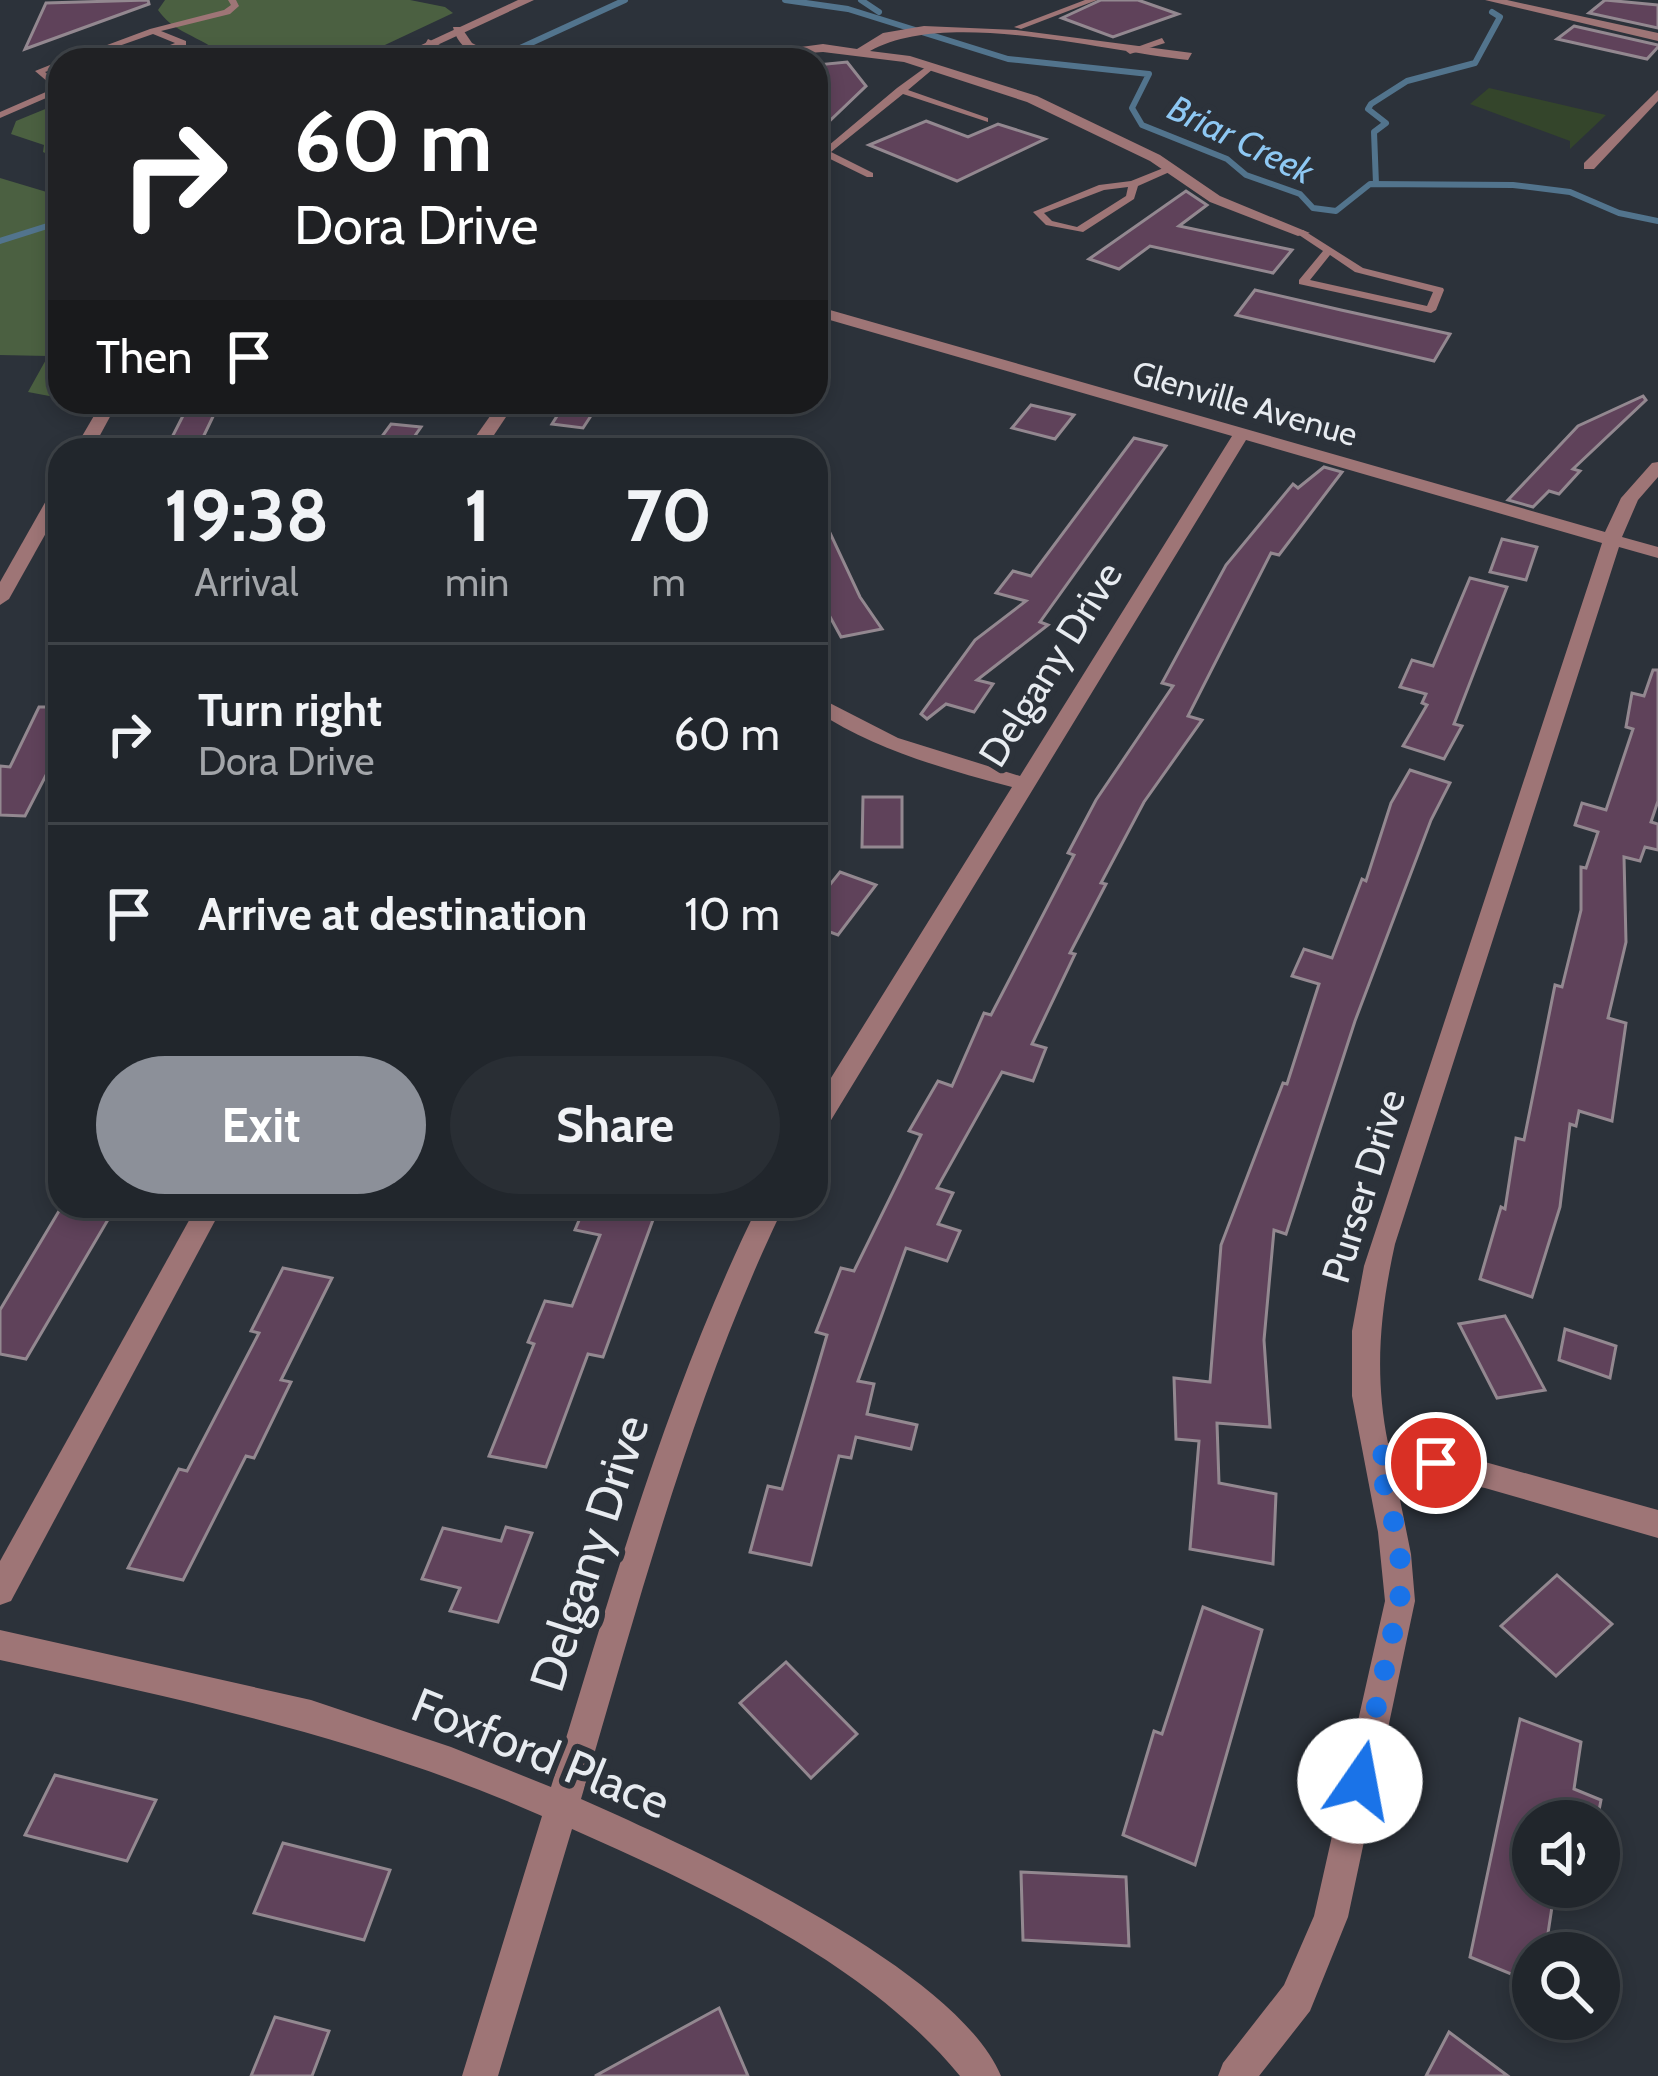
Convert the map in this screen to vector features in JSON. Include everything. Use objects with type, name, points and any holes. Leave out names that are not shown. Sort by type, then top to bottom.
[{"type":"street","points":[[418,48],[528,0]]},
{"type":"street","points":[[1491,0],[1658,37]]},
{"type":"street","points":[[862,50],[872,38],[945,18],[1018,27],[1130,51],[1189,56]]},
{"type":"street","points":[[457,29],[473,48]]},
{"type":"street","points":[[428,43],[437,48]]},
{"type":"street","points":[[828,48],[862,50],[1032,99],[1171,169],[1216,199],[1303,232]]},
{"type":"street","points":[[1589,166],[1658,94]]},
{"type":"street","name":"Glenville Avenue","points":[[828,314],[1658,553]]},
{"type":"street","name":"Delgany Drive","points":[[828,1104],[1241,433]]},
{"type":"street","name":"Purser Drive","points":[[1237,2076],[1297,1998],[1331,1917],[1400,1600],[1400,1548],[1368,1416],[1364,1336],[1382,1244],[1612,539],[1630,498],[1658,466]]},
{"type":"street","points":[[0,599],[48,513]]},
{"type":"street","points":[[828,708],[899,746],[1025,784]]},
{"type":"street","points":[[0,1592],[203,1218]]},
{"type":"street","name":"Delgany Drive","points":[[480,2076],[673,1441],[734,1282],[765,1218]]},
{"type":"street","points":[[1377,1454],[1485,1474],[1658,1524]]},
{"type":"street","name":"Foxford Place","points":[[0,1645],[352,1729],[504,1781],[668,1856],[853,1953],[899,1986],[983,2076]]},
{"type":"lane","points":[[104,48],[227,12],[235,6],[232,0]]},
{"type":"lane","points":[[1018,27],[1094,0]]},
{"type":"lane","points":[[153,31],[183,43],[169,48]]},
{"type":"lane","points":[[1130,51],[1162,41]]},
{"type":"lane","points":[[828,151],[930,67]]},
{"type":"lane","points":[[901,90],[985,119]]},
{"type":"lane","points":[[0,115],[48,93]]},
{"type":"lane","points":[[828,154],[870,175]]},
{"type":"lane","points":[[1133,184],[1131,197],[1079,230],[1048,224],[1038,212],[1102,187],[1133,184],[1171,169]]},
{"type":"lane","points":[[1303,232],[1329,250],[1359,271],[1439,290],[1431,310],[1303,282],[1329,250]]},
{"type":"green space","points":[[165,0],[410,0],[453,13],[379,48],[205,48],[210,46],[176,27],[158,10]]},
{"type":"green space","points":[[1489,88],[1606,115],[1570,149],[1570,141],[1470,104]]},
{"type":"green space","points":[[48,108],[48,154],[43,152],[44,145],[11,134],[16,121]]},
{"type":"green space","points":[[0,178],[48,192],[48,356],[0,355]]},
{"type":"green space","points":[[48,356],[48,396],[28,392]]},
{"type":"building","points":[[148,0],[149,4],[25,49],[46,3]]},
{"type":"building","points":[[1101,0],[1138,0],[1178,14],[1113,37],[1062,18]]},
{"type":"building","points":[[1605,0],[1658,5],[1658,28],[1589,13]]},
{"type":"building","points":[[1574,26],[1658,47],[1647,59],[1557,39]]},
{"type":"building","points":[[847,62],[866,86],[828,122],[828,64]]},
{"type":"building","points":[[926,121],[968,137],[998,124],[1045,139],[957,181],[869,145]]},
{"type":"building","points":[[1186,191],[1207,205],[1179,226],[1292,250],[1273,273],[1150,246],[1119,269],[1089,259]]},
{"type":"building","points":[[1255,290],[1450,334],[1434,361],[1236,315]]},
{"type":"building","points":[[1643,396],[1646,400],[1573,469],[1580,471],[1559,494],[1549,491],[1533,507],[1508,500],[1578,426]]},
{"type":"building","points":[[1031,405],[1074,415],[1055,439],[1012,428]]},
{"type":"building","points":[[184,414],[214,414],[203,438],[172,438]]},
{"type":"building","points":[[558,414],[592,414],[583,428],[552,424]]},
{"type":"building","points":[[391,424],[421,427],[413,438],[381,438]]},
{"type":"building","points":[[1134,438],[1166,446],[1040,622],[1048,625],[977,680],[993,684],[974,712],[946,704],[927,719],[921,714],[975,640],[1026,601],[996,593],[1013,571],[1031,576]]},
{"type":"building","points":[[1324,467],[1342,472],[1279,555],[1271,553],[1188,716],[1202,720],[1144,802],[1101,883],[1106,884],[1070,953],[1075,954],[1032,1044],[1046,1048],[1033,1081],[1002,1072],[937,1188],[953,1193],[938,1224],[960,1231],[947,1261],[906,1248],[858,1381],[874,1384],[867,1414],[917,1425],[911,1449],[856,1437],[851,1458],[839,1456],[811,1565],[750,1552],[768,1486],[782,1489],[827,1335],[816,1332],[841,1268],[854,1271],[921,1135],[909,1131],[938,1081],[952,1086],[984,1013],[991,1015],[1074,855],[1068,853],[1096,800],[1173,686],[1162,683],[1226,565],[1293,484],[1298,488]]},
{"type":"building","points":[[828,529],[860,597],[882,629],[841,637],[828,613]]},
{"type":"building","points":[[1502,539],[1537,547],[1526,580],[1490,572]]},
{"type":"building","points":[[1470,578],[1507,587],[1454,724],[1462,726],[1444,759],[1403,746],[1427,705],[1422,703],[1426,694],[1400,687],[1412,660],[1433,666]]},
{"type":"building","points":[[1653,670],[1658,670],[1658,801],[1651,822],[1658,824],[1658,850],[1645,847],[1640,861],[1624,857],[1626,942],[1608,1018],[1626,1023],[1612,1121],[1579,1111],[1576,1126],[1570,1124],[1560,1207],[1532,1297],[1480,1279],[1501,1207],[1505,1209],[1516,1138],[1524,1140],[1555,985],[1562,987],[1581,910],[1581,867],[1586,868],[1598,832],[1575,825],[1582,803],[1606,810],[1633,729],[1626,727],[1632,693],[1644,696]]},
{"type":"building","points":[[39,707],[48,707],[48,771],[25,816],[0,815],[0,766],[10,767]]},
{"type":"building","points":[[1410,770],[1450,783],[1431,820],[1355,1021],[1286,1234],[1274,1230],[1264,1340],[1270,1427],[1217,1423],[1219,1483],[1276,1494],[1273,1564],[1190,1549],[1199,1441],[1176,1439],[1174,1378],[1210,1382],[1221,1245],[1283,1083],[1287,1084],[1319,984],[1292,976],[1304,949],[1332,958],[1362,879],[1366,881],[1391,803]]},
{"type":"building","points":[[863,797],[902,797],[902,847],[862,847]]},
{"type":"building","points":[[840,872],[876,885],[838,935],[828,931],[828,887]]},
{"type":"building","points":[[55,1218],[109,1218],[26,1359],[0,1354],[0,1310]]},
{"type":"building","points":[[580,1218],[654,1218],[603,1357],[588,1354],[546,1467],[489,1456],[534,1344],[528,1342],[545,1301],[572,1306],[600,1235],[575,1230]]},
{"type":"building","points":[[283,1268],[332,1278],[281,1380],[291,1382],[254,1458],[246,1456],[183,1580],[128,1568],[179,1469],[187,1471],[259,1333],[251,1331]]},
{"type":"building","points":[[1505,1316],[1545,1390],[1497,1398],[1459,1324]]},
{"type":"building","points":[[1565,1329],[1616,1346],[1610,1378],[1559,1360]]},
{"type":"building","points":[[506,1527],[532,1533],[498,1622],[450,1611],[460,1588],[422,1579],[443,1528],[501,1541]]},
{"type":"building","points":[[1557,1575],[1612,1624],[1556,1676],[1501,1626]]},
{"type":"building","points":[[1203,1607],[1262,1630],[1195,1865],[1123,1835],[1154,1731],[1162,1734]]},
{"type":"building","points":[[786,1662],[857,1734],[811,1778],[740,1703]]},
{"type":"building","points":[[1520,1719],[1581,1742],[1574,1789],[1601,1800],[1512,1800],[1512,1908],[1552,1908],[1548,1932],[1512,1932],[1512,1974],[1470,1957]]},
{"type":"building","points":[[55,1775],[156,1800],[127,1861],[25,1835]]},
{"type":"building","points":[[283,1843],[390,1870],[364,1940],[254,1913]]},
{"type":"building","points":[[1021,1872],[1126,1877],[1129,1946],[1023,1940]]},
{"type":"building","points":[[719,2008],[748,2076],[595,2076]]},
{"type":"building","points":[[275,2017],[329,2031],[312,2076],[251,2076]]},
{"type":"building","points":[[1449,2032],[1508,2076],[1426,2076]]},
{"type":"waterway","points":[[520,48],[625,0]]},
{"type":"waterway","name":"Briar Creek","points":[[785,0],[848,9],[1008,59],[1149,74],[1132,108],[1142,125],[1227,159],[1246,175],[1300,194],[1313,208],[1336,211],[1370,184],[1513,185],[1570,192],[1619,213],[1658,221]]},
{"type":"waterway","points":[[861,0],[879,12]]},
{"type":"waterway","points":[[1376,184],[1374,132],[1386,123],[1368,109],[1371,104],[1407,81],[1475,63],[1500,17],[1492,12]]},
{"type":"waterway","points":[[0,241],[48,226]]},
{"type":"route","points":[[1360,1781],[1400,1600],[1400,1548],[1377,1454],[1436,1463]]}]
